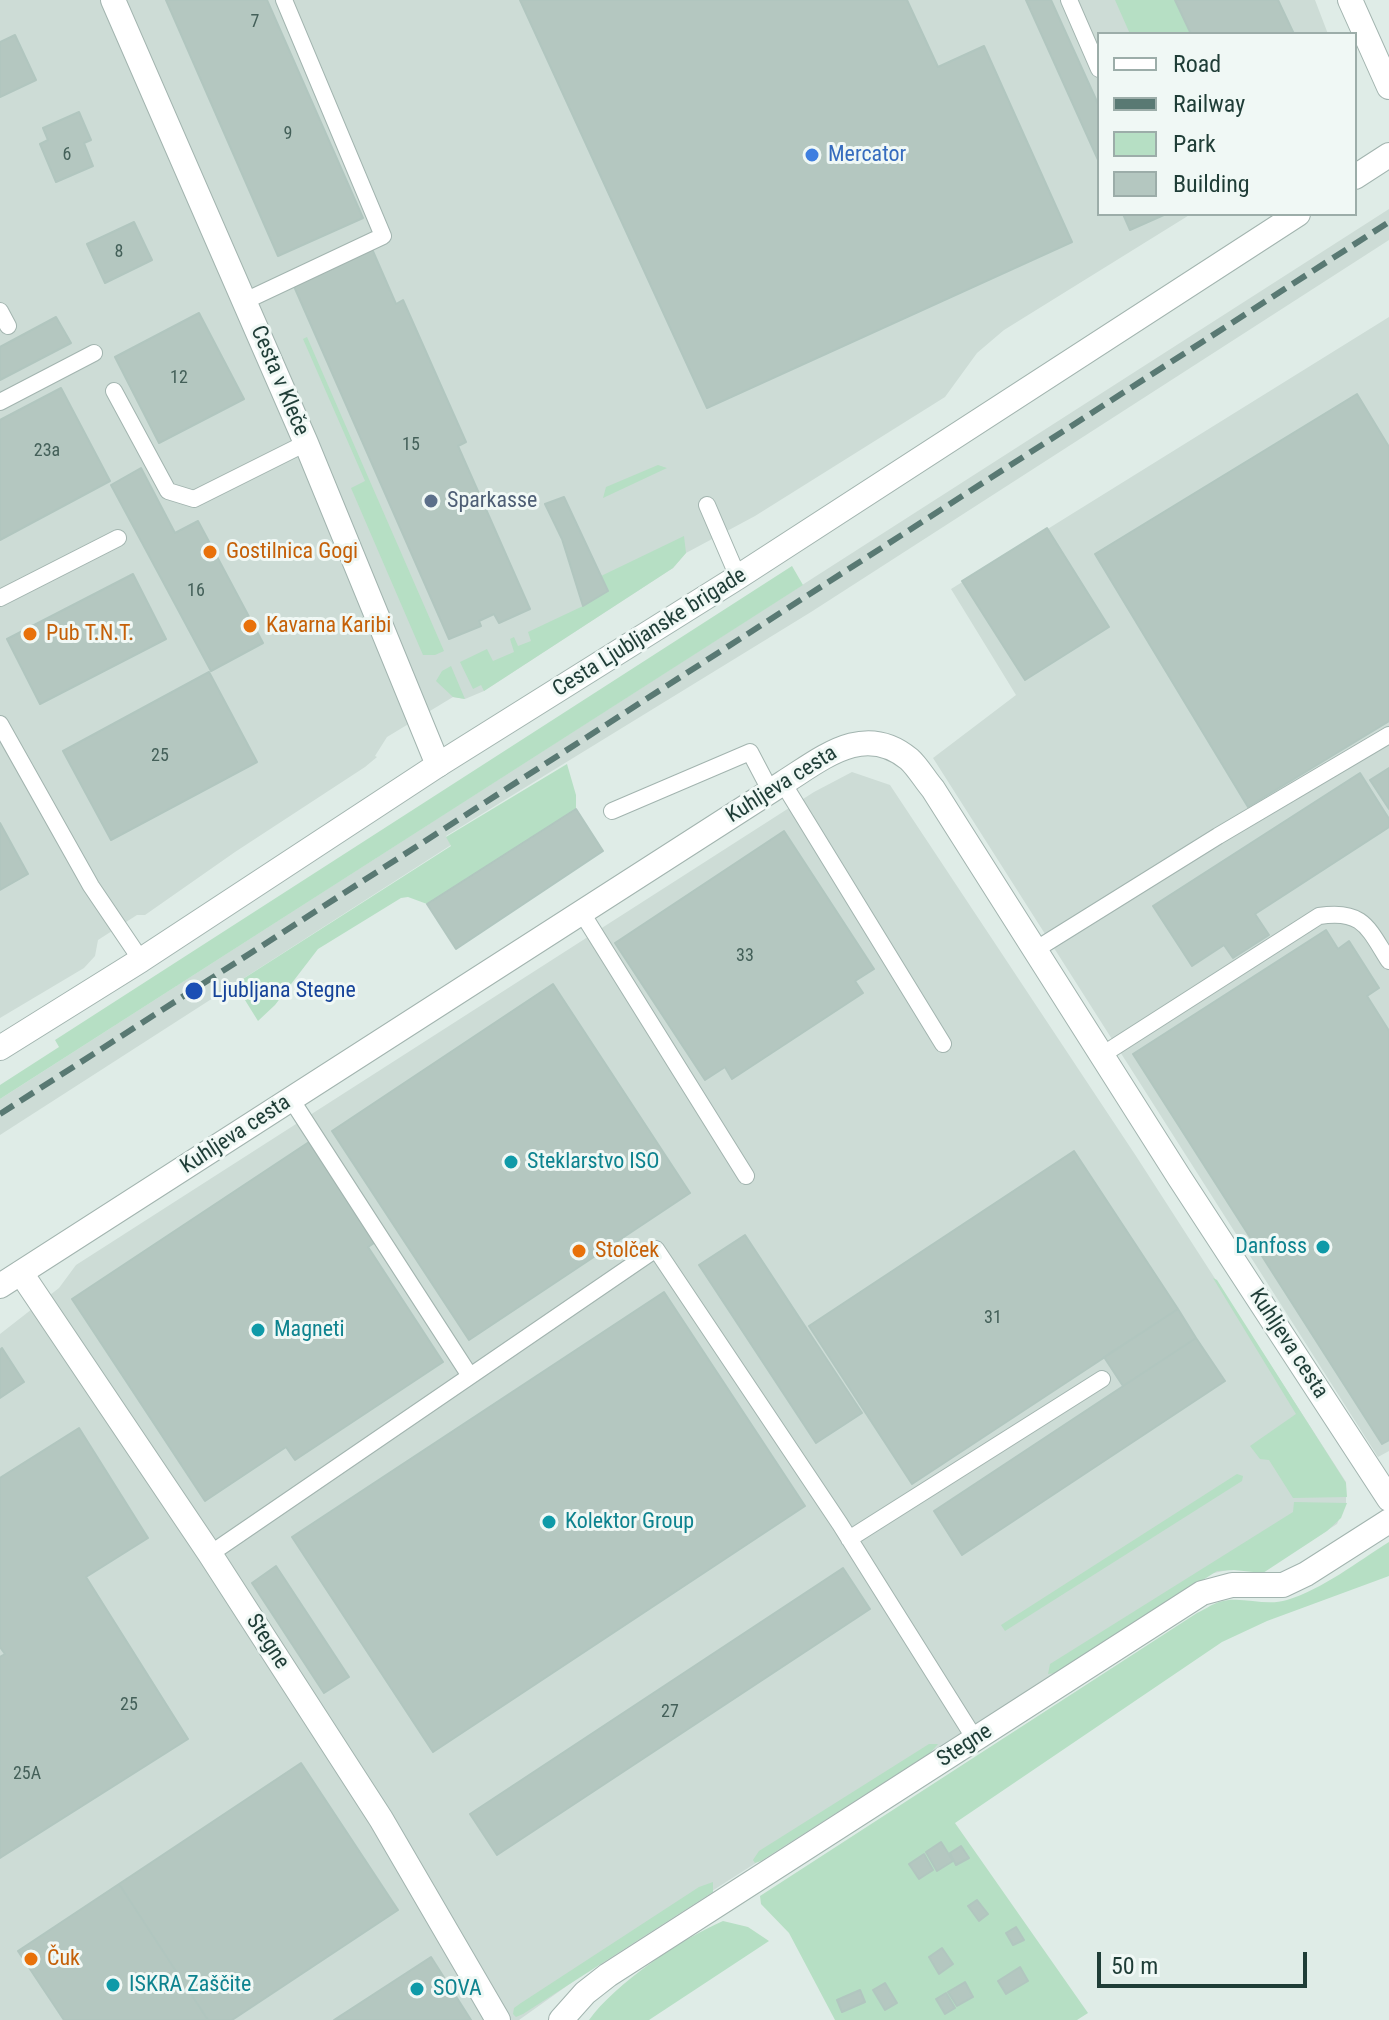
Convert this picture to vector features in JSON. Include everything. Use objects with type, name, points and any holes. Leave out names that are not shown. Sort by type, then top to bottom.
[{"type":"street","name":"Cesta v Kleče","points":[[113,0],[306,443],[438,765]]},
{"type":"street","points":[[1350,0],[1389,87]]},
{"type":"street","points":[[1357,176],[1389,155]]},
{"type":"street","name":"Cesta Ljubljanske brigade","points":[[0,1048],[141,960],[438,765],[738,577],[1295,216]]},
{"type":"street","name":"Kuhljeva cesta","points":[[0,1286],[777,787],[843,747],[865,742],[890,747],[904,756],[933,789],[1389,1499]]},
{"type":"street","name":"Stegne","points":[[21,1273],[210,1554],[381,1819],[498,2020]]},
{"type":"street","name":"Stegne","points":[[561,2020],[585,1993],[608,1975],[1202,1593],[1232,1585],[1283,1585],[1306,1574],[1389,1521]]},
{"type":"lane","points":[[245,301],[383,236],[284,0]]},
{"type":"lane","points":[[1069,0],[1097,64]]},
{"type":"lane","points":[[0,311],[8,326]]},
{"type":"lane","points":[[0,402],[94,353]]},
{"type":"lane","points":[[114,391],[168,491],[194,499],[306,443]]},
{"type":"lane","points":[[707,505],[738,577]]},
{"type":"lane","points":[[0,598],[118,538]]},
{"type":"lane","points":[[0,724],[91,886],[141,960]]},
{"type":"lane","points":[[1035,950],[1218,836],[1389,735]]},
{"type":"lane","points":[[612,811],[750,752],[777,787],[943,1044]]},
{"type":"lane","points":[[582,913],[746,1176]]},
{"type":"lane","points":[[1102,1055],[1319,916],[1340,913],[1356,918],[1368,928],[1389,961]]},
{"type":"lane","points":[[291,1099],[470,1376]]},
{"type":"lane","points":[[210,1554],[656,1249],[849,1539],[975,1739]]},
{"type":"lane","points":[[849,1539],[1102,1379]]},
{"type":"shaded area","points":[[0,0],[1315,0],[1327,32],[1097,32],[1097,216],[1188,216],[1004,330],[977,353],[945,397],[755,516],[686,553],[673,568],[484,691],[465,699],[453,697],[387,737],[377,757],[365,767],[145,915],[137,915],[98,940],[95,956],[84,968],[0,1018]]},
{"type":"shaded area","points":[[1389,209],[1389,240],[811,612],[446,836],[451,845],[0,1135],[0,1099]]},
{"type":"shaded area","points":[[1389,317],[1389,1451],[1378,1457],[933,758],[1016,695],[951,589]]},
{"type":"shaded area","points":[[852,772],[890,785],[1136,1156],[1346,1482],[1346,1504],[1337,1524],[1288,1556],[1210,1574],[602,1961],[519,2020],[0,2020],[0,1334],[59,1288],[76,1265],[814,792]]},
{"type":"green space","points":[[1115,0],[1175,0],[1190,32],[1129,32]]},
{"type":"green space","points":[[307,337],[444,651],[435,655],[423,655],[351,488],[365,481],[303,339]]},
{"type":"green space","points":[[658,465],[667,468],[603,498],[606,487]]},
{"type":"green space","points":[[684,536],[686,553],[673,568],[484,691],[481,685],[473,689],[460,662],[487,649],[493,661],[514,652],[510,639],[514,637],[518,646],[531,641],[528,632],[608,591],[601,576]]},
{"type":"green space","points":[[792,566],[803,585],[0,1099],[0,1085],[59,1047],[55,1040]]},
{"type":"green space","points":[[451,666],[465,699],[453,697],[436,681],[442,671]]},
{"type":"green space","points":[[567,764],[576,795],[576,809],[427,904],[408,897],[401,898],[318,949],[275,1005],[258,1021],[235,984],[451,846],[446,837]]},
{"type":"green space","points":[[1213,1278],[1346,1483],[1347,1497],[1293,1498],[1269,1460],[1260,1459],[1250,1446],[1296,1414]]},
{"type":"green space","points":[[1237,1474],[1243,1476],[1242,1481],[1005,1631],[1001,1625]]},
{"type":"green space","points":[[1294,1502],[1347,1503],[1341,1518],[1327,1531],[1263,1573],[1217,1571],[1056,1673],[1048,1674],[1050,1664],[1293,1512]]},
{"type":"green space","points":[[1389,1542],[1389,1576],[1267,1621],[1222,1642],[955,1823],[1088,2013],[1077,2020],[835,2020],[789,1933],[761,1904],[760,1896],[1197,1613],[1227,1600],[1287,1600],[1327,1582]]},
{"type":"green space","points":[[929,1744],[938,1744],[930,1753],[755,1863],[753,1860],[759,1851]]},
{"type":"green space","points":[[713,1882],[713,1892],[523,2014],[516,2017],[513,2014],[514,2008],[521,2003],[699,1887]]},
{"type":"green space","points":[[723,1921],[748,1927],[769,1941],[649,2020],[589,2020],[615,1991],[650,1963]]},
{"type":"building","points":[[166,0],[267,0],[363,218],[278,256]]},
{"type":"building","name":"Mercator","points":[[520,0],[907,0],[938,67],[984,46],[1072,242],[707,408]]},
{"type":"building","points":[[1026,0],[1051,0],[1097,102],[1097,158]]},
{"type":"building","points":[[1175,0],[1278,0],[1293,32],[1190,32]]},
{"type":"building","points":[[15,35],[36,80],[0,97],[0,42]]},
{"type":"building","points":[[79,112],[91,140],[84,143],[93,166],[56,182],[40,144],[48,140],[43,128]]},
{"type":"building","points":[[1124,216],[1162,216],[1130,230]]},
{"type":"building","points":[[134,222],[152,260],[105,283],[87,244]]},
{"type":"building","points":[[372,249],[396,304],[403,300],[466,442],[458,446],[530,609],[499,623],[494,614],[479,621],[481,626],[449,639],[293,284]]},
{"type":"building","points":[[199,313],[244,399],[159,443],[115,357]]},
{"type":"building","points":[[56,317],[71,343],[0,380],[0,347]]},
{"type":"building","points":[[61,388],[110,481],[0,540],[0,420]]},
{"type":"building","points":[[1357,394],[1389,447],[1389,721],[1248,807],[1095,554]]},
{"type":"building","points":[[141,468],[175,533],[198,521],[263,643],[211,671],[111,485]]},
{"type":"building","points":[[564,497],[608,591],[583,606],[562,539],[545,504]]},
{"type":"building","points":[[1047,528],[1109,627],[1025,680],[962,581]]},
{"type":"building","points":[[133,574],[166,639],[40,704],[7,639]]},
{"type":"building","points":[[209,672],[257,762],[111,840],[63,751]]},
{"type":"building","points":[[1389,768],[1389,809],[1370,780]]},
{"type":"building","points":[[1360,773],[1389,819],[1389,827],[1255,914],[1269,935],[1233,958],[1224,945],[1192,966],[1153,906]]},
{"type":"building","points":[[576,809],[603,851],[456,949],[427,904]]},
{"type":"building","points":[[0,823],[28,874],[0,890]]},
{"type":"building","points":[[784,831],[874,969],[855,981],[863,993],[732,1079],[725,1067],[705,1080],[615,943]]},
{"type":"building","name":"Danfoss","points":[[1326,930],[1338,949],[1349,941],[1379,988],[1367,996],[1389,1031],[1389,1440],[1382,1444],[1133,1054]]},
{"type":"building","name":"Steklarstvo ISO","points":[[553,984],[690,1193],[469,1340],[332,1131]]},
{"type":"building","name":"Magneti","points":[[309,1142],[374,1243],[368,1247],[443,1362],[295,1460],[286,1447],[205,1501],[72,1299]]},
{"type":"building","points":[[1074,1151],[1178,1309],[912,1484],[809,1326]]},
{"type":"building","points":[[745,1235],[862,1413],[816,1443],[699,1265]]},
{"type":"building","name":"Kolektor Group","points":[[664,1292],[805,1506],[433,1752],[292,1537]]},
{"type":"building","points":[[1178,1309],[1196,1338],[1123,1386],[1104,1357]]},
{"type":"building","points":[[1196,1338],[1225,1381],[962,1555],[934,1511]]},
{"type":"building","points":[[2,1348],[24,1382],[0,1398],[0,1350]]},
{"type":"building","points":[[79,1428],[148,1538],[86,1577],[188,1739],[0,1858],[0,1657],[5,1654],[0,1647],[0,1478]]},
{"type":"building","points":[[276,1566],[349,1677],[324,1693],[252,1583]]},
{"type":"building","points":[[843,1568],[870,1609],[497,1855],[470,1814]]},
{"type":"building","points":[[301,1763],[398,1910],[232,2020],[208,2020],[119,1884]]},
{"type":"building","points":[[941,1842],[953,1861],[937,1871],[926,1852]]},
{"type":"building","points":[[961,1846],[969,1858],[956,1865],[950,1853]]},
{"type":"building","points":[[924,1854],[933,1870],[919,1879],[909,1864]]},
{"type":"building","name":"ISKRA Zaščite","points":[[119,1884],[208,2020],[64,2020],[18,1951]]},
{"type":"building","points":[[977,1900],[988,1914],[979,1921],[968,1906]]},
{"type":"building","points":[[1016,1927],[1024,1940],[1013,1945],[1006,1933]]},
{"type":"building","points":[[942,1948],[953,1964],[939,1974],[929,1957]]},
{"type":"building","name":"SOVA","points":[[431,1957],[471,2020],[334,2020]]},
{"type":"building","points":[[1020,1967],[1028,1981],[1006,1994],[998,1981]]},
{"type":"building","points":[[965,1982],[973,1997],[957,2006],[948,1992]]},
{"type":"building","points":[[885,1983],[897,2003],[885,2010],[873,1990]]},
{"type":"building","points":[[860,1990],[865,2002],[842,2012],[837,2000]]},
{"type":"building","points":[[946,1993],[955,2008],[945,2014],[936,1999]]},
{"type":"railway","points":[[0,1114],[1389,222]]},
{"type":"place","name":"Mercator","points":[[812,155]]},
{"type":"place","name":"Sparkasse","points":[[431,501]]},
{"type":"place","name":"Gostilnica Gogi","points":[[210,552]]},
{"type":"place","name":"Kavarna Karibi","points":[[250,626]]},
{"type":"place","name":"Pub T.N.T.","points":[[30,634]]},
{"type":"place","name":"Ljubljana Stegne","points":[[194,991]]},
{"type":"place","name":"Steklarstvo ISO","points":[[511,1162]]},
{"type":"place","name":"Danfoss","points":[[1323,1247]]},
{"type":"place","name":"Stolček","points":[[579,1251]]},
{"type":"place","name":"Magneti","points":[[258,1330]]},
{"type":"place","name":"Kolektor Group","points":[[549,1522]]},
{"type":"place","name":"Čuk","points":[[31,1959]]},
{"type":"place","name":"ISKRA Zaščite","points":[[113,1985]]},
{"type":"place","name":"SOVA","points":[[417,1989]]}]
